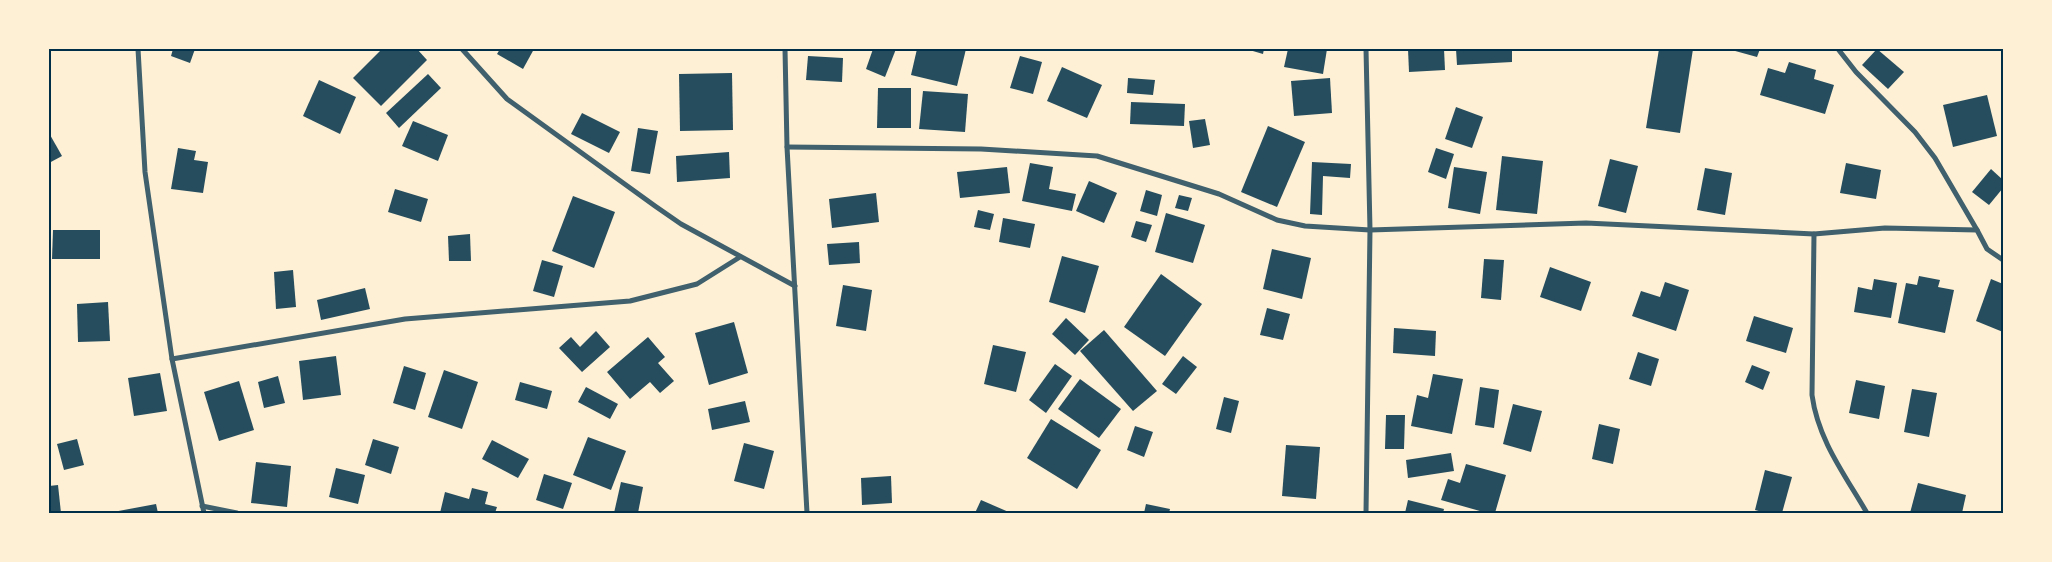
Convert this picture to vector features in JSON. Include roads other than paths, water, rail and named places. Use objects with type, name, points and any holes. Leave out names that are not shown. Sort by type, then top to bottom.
[{"type":"street","points":[[138,49],[144,172],[172,360],[204,513]]},
{"type":"street","points":[[462,49],[507,99],[554,135],[681,224],[795,286]]},
{"type":"street","points":[[785,49],[787,147],[806,513]]},
{"type":"street","points":[[1366,49],[1370,230],[1366,513]]},
{"type":"street","points":[[1838,49],[1856,72],[1915,132],[1935,158],[1987,249],[2003,260]]},
{"type":"street","points":[[787,147],[981,149],[1097,156],[1219,194],[1277,220],[1305,226],[1370,230],[1586,223],[1814,234],[1885,228],[1977,230]]},
{"type":"street","points":[[1814,234],[1812,395],[1815,415],[1824,442],[1867,513]]},
{"type":"street","points":[[172,360],[405,319],[630,301],[697,284],[740,256]]},
{"type":"street","points":[[202,506],[237,513]]}]
